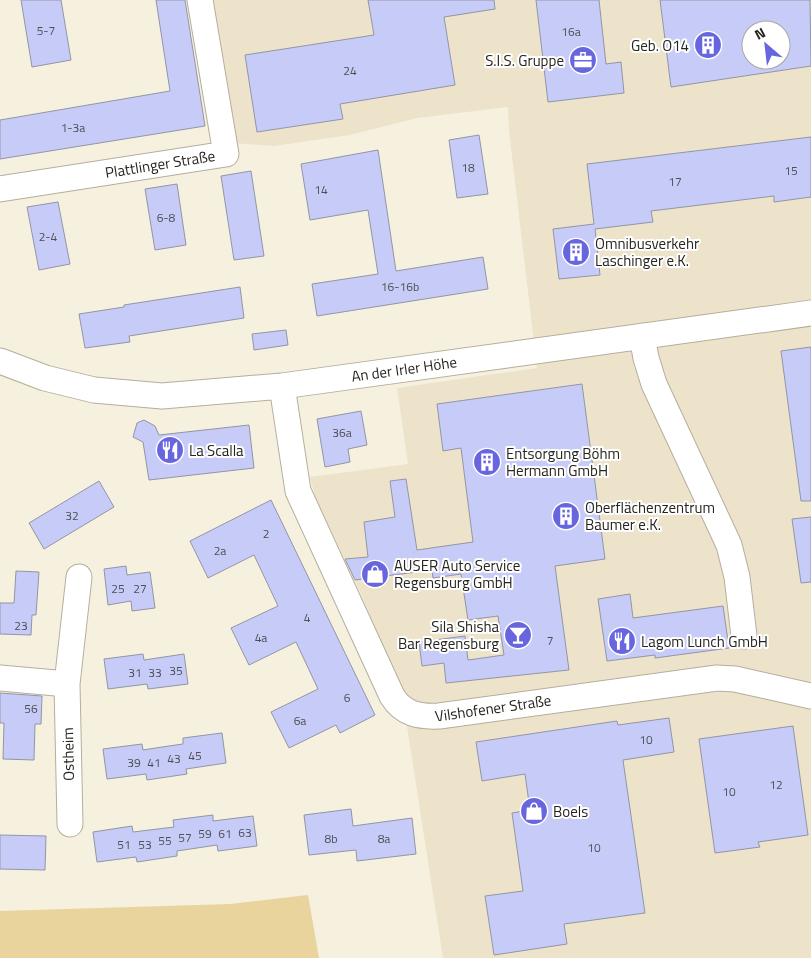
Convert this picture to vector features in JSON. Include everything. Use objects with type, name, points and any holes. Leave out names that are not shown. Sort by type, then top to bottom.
[{"type":"street","name":"Plattlinger Straße","points":[[0,189],[226,154],[200,0]]},
{"type":"street","name":"An der Irler Höhe","points":[[0,361],[45,378],[94,390],[162,396],[282,386],[811,313]]},
{"type":"street","points":[[642,336],[654,384],[729,545],[737,577],[744,636]]},
{"type":"street","name":"Vilshofener Straße","points":[[282,386],[298,491],[392,696],[398,706],[408,712],[424,716],[439,716],[717,678],[811,696]]},
{"type":"street","name":"Ostheim","points":[[70,824],[67,684],[79,577]]},
{"type":"street","points":[[0,678],[67,684]]},
{"type":"shaded area","points":[[210,0],[811,0],[811,958],[443,958],[401,688],[355,580],[316,500],[310,477],[408,464],[397,388],[537,368],[509,131],[508,107],[417,118],[350,135],[274,146],[234,143]]},
{"type":"shaded area","points":[[308,895],[319,958],[0,958],[0,911],[230,904]]},
{"type":"building","points":[[21,0],[61,0],[71,60],[32,67]]},
{"type":"building","points":[[156,0],[185,0],[205,126],[0,159],[0,120],[170,91]]},
{"type":"building","points":[[368,0],[494,0],[495,9],[444,17],[455,85],[340,104],[343,119],[257,132],[245,55],[374,35]]},
{"type":"building","points":[[536,0],[599,0],[606,64],[621,62],[624,93],[548,102]]},
{"type":"building","name":"Geb. O14","points":[[660,0],[810,0],[811,66],[791,69],[791,20],[741,20],[741,70],[784,70],[671,87]]},
{"type":"building","points":[[479,135],[488,194],[457,198],[449,140]]},
{"type":"building","points":[[811,137],[811,197],[774,202],[774,196],[651,211],[653,222],[595,229],[600,275],[559,279],[553,229],[594,224],[587,164]]},
{"type":"building","points":[[378,150],[396,271],[483,257],[488,289],[317,316],[312,284],[378,274],[368,210],[310,220],[301,164]]},
{"type":"building","points":[[251,171],[264,256],[234,260],[221,176]]},
{"type":"building","points":[[177,184],[186,245],[155,250],[145,189]]},
{"type":"building","points":[[58,202],[70,264],[39,270],[27,207]]},
{"type":"building","points":[[240,287],[244,318],[129,336],[130,342],[85,348],[79,314]]},
{"type":"building","points":[[286,330],[288,345],[254,350],[252,334]]},
{"type":"building","points":[[811,347],[811,501],[801,501],[781,351]]},
{"type":"building","points":[[582,384],[605,559],[555,566],[569,670],[446,683],[444,663],[422,666],[419,642],[465,636],[468,660],[504,655],[498,616],[468,620],[461,574],[433,578],[432,570],[355,580],[345,559],[368,557],[364,522],[395,517],[390,481],[406,479],[417,550],[473,542],[461,448],[443,451],[437,404]]},
{"type":"building","points":[[361,411],[367,445],[348,449],[350,462],[325,467],[317,419]]},
{"type":"building","points":[[144,420],[155,426],[159,435],[249,425],[254,468],[149,480],[143,442],[133,437],[137,423]]},
{"type":"building","points":[[99,481],[114,507],[44,549],[29,523]]},
{"type":"building","points":[[271,500],[375,715],[340,733],[336,725],[289,748],[271,712],[318,689],[296,642],[249,665],[231,628],[278,606],[254,555],[208,578],[190,541]]},
{"type":"building","points":[[811,517],[811,582],[801,583],[792,519]]},
{"type":"building","points":[[126,566],[127,575],[150,572],[155,608],[132,611],[131,601],[108,605],[104,569]]},
{"type":"building","points":[[16,571],[39,572],[36,615],[32,615],[31,635],[0,634],[0,603],[14,603]]},
{"type":"building","points":[[630,594],[633,618],[723,606],[729,648],[655,658],[655,655],[607,661],[598,599]]},
{"type":"building","points":[[143,654],[144,660],[184,654],[188,684],[148,689],[147,684],[108,689],[104,659]]},
{"type":"building","points":[[0,693],[42,696],[41,724],[35,724],[34,760],[3,759],[4,723],[0,723]]},
{"type":"building","points":[[669,718],[674,752],[623,760],[645,913],[564,924],[567,944],[494,955],[485,896],[523,891],[512,813],[530,810],[525,774],[482,781],[476,742],[617,721],[618,725]]},
{"type":"building","points":[[793,726],[808,835],[758,842],[760,847],[715,853],[699,739]]},
{"type":"building","points":[[222,733],[226,763],[186,769],[187,774],[147,780],[146,774],[107,779],[103,749],[142,744],[143,750],[183,744],[183,738]]},
{"type":"building","points":[[351,809],[353,826],[412,818],[416,854],[357,861],[356,850],[309,855],[304,815]]},
{"type":"building","points":[[213,815],[213,821],[253,816],[257,846],[218,851],[217,845],[177,851],[177,856],[137,862],[136,857],[97,862],[93,832],[132,826],[133,832],[174,827],[173,820]]},
{"type":"building","points":[[0,835],[46,836],[45,870],[0,869]]},
{"type":"place","name":"Geb. O14","points":[[708,45]]},
{"type":"place","name":"S.I.S. Gruppe","points":[[583,60]]},
{"type":"place","name":"Omnibusverkehr Laschinger e.K.","points":[[576,252]]},
{"type":"place","name":"La Scalla","points":[[170,450]]},
{"type":"place","name":"Entsorgung Böhm Hermann GmbH","points":[[487,462]]},
{"type":"place","name":"Oberflächenzentrum Baumer e.K.","points":[[566,516]]},
{"type":"place","name":"AUSER Auto Service Regensburg GmbH","points":[[375,574]]},
{"type":"place","name":"Sila Shisha Bar Regensburg","points":[[518,635]]},
{"type":"place","name":"Lagom Lunch GmbH","points":[[622,641]]},
{"type":"place","name":"Boels","points":[[534,811]]}]
